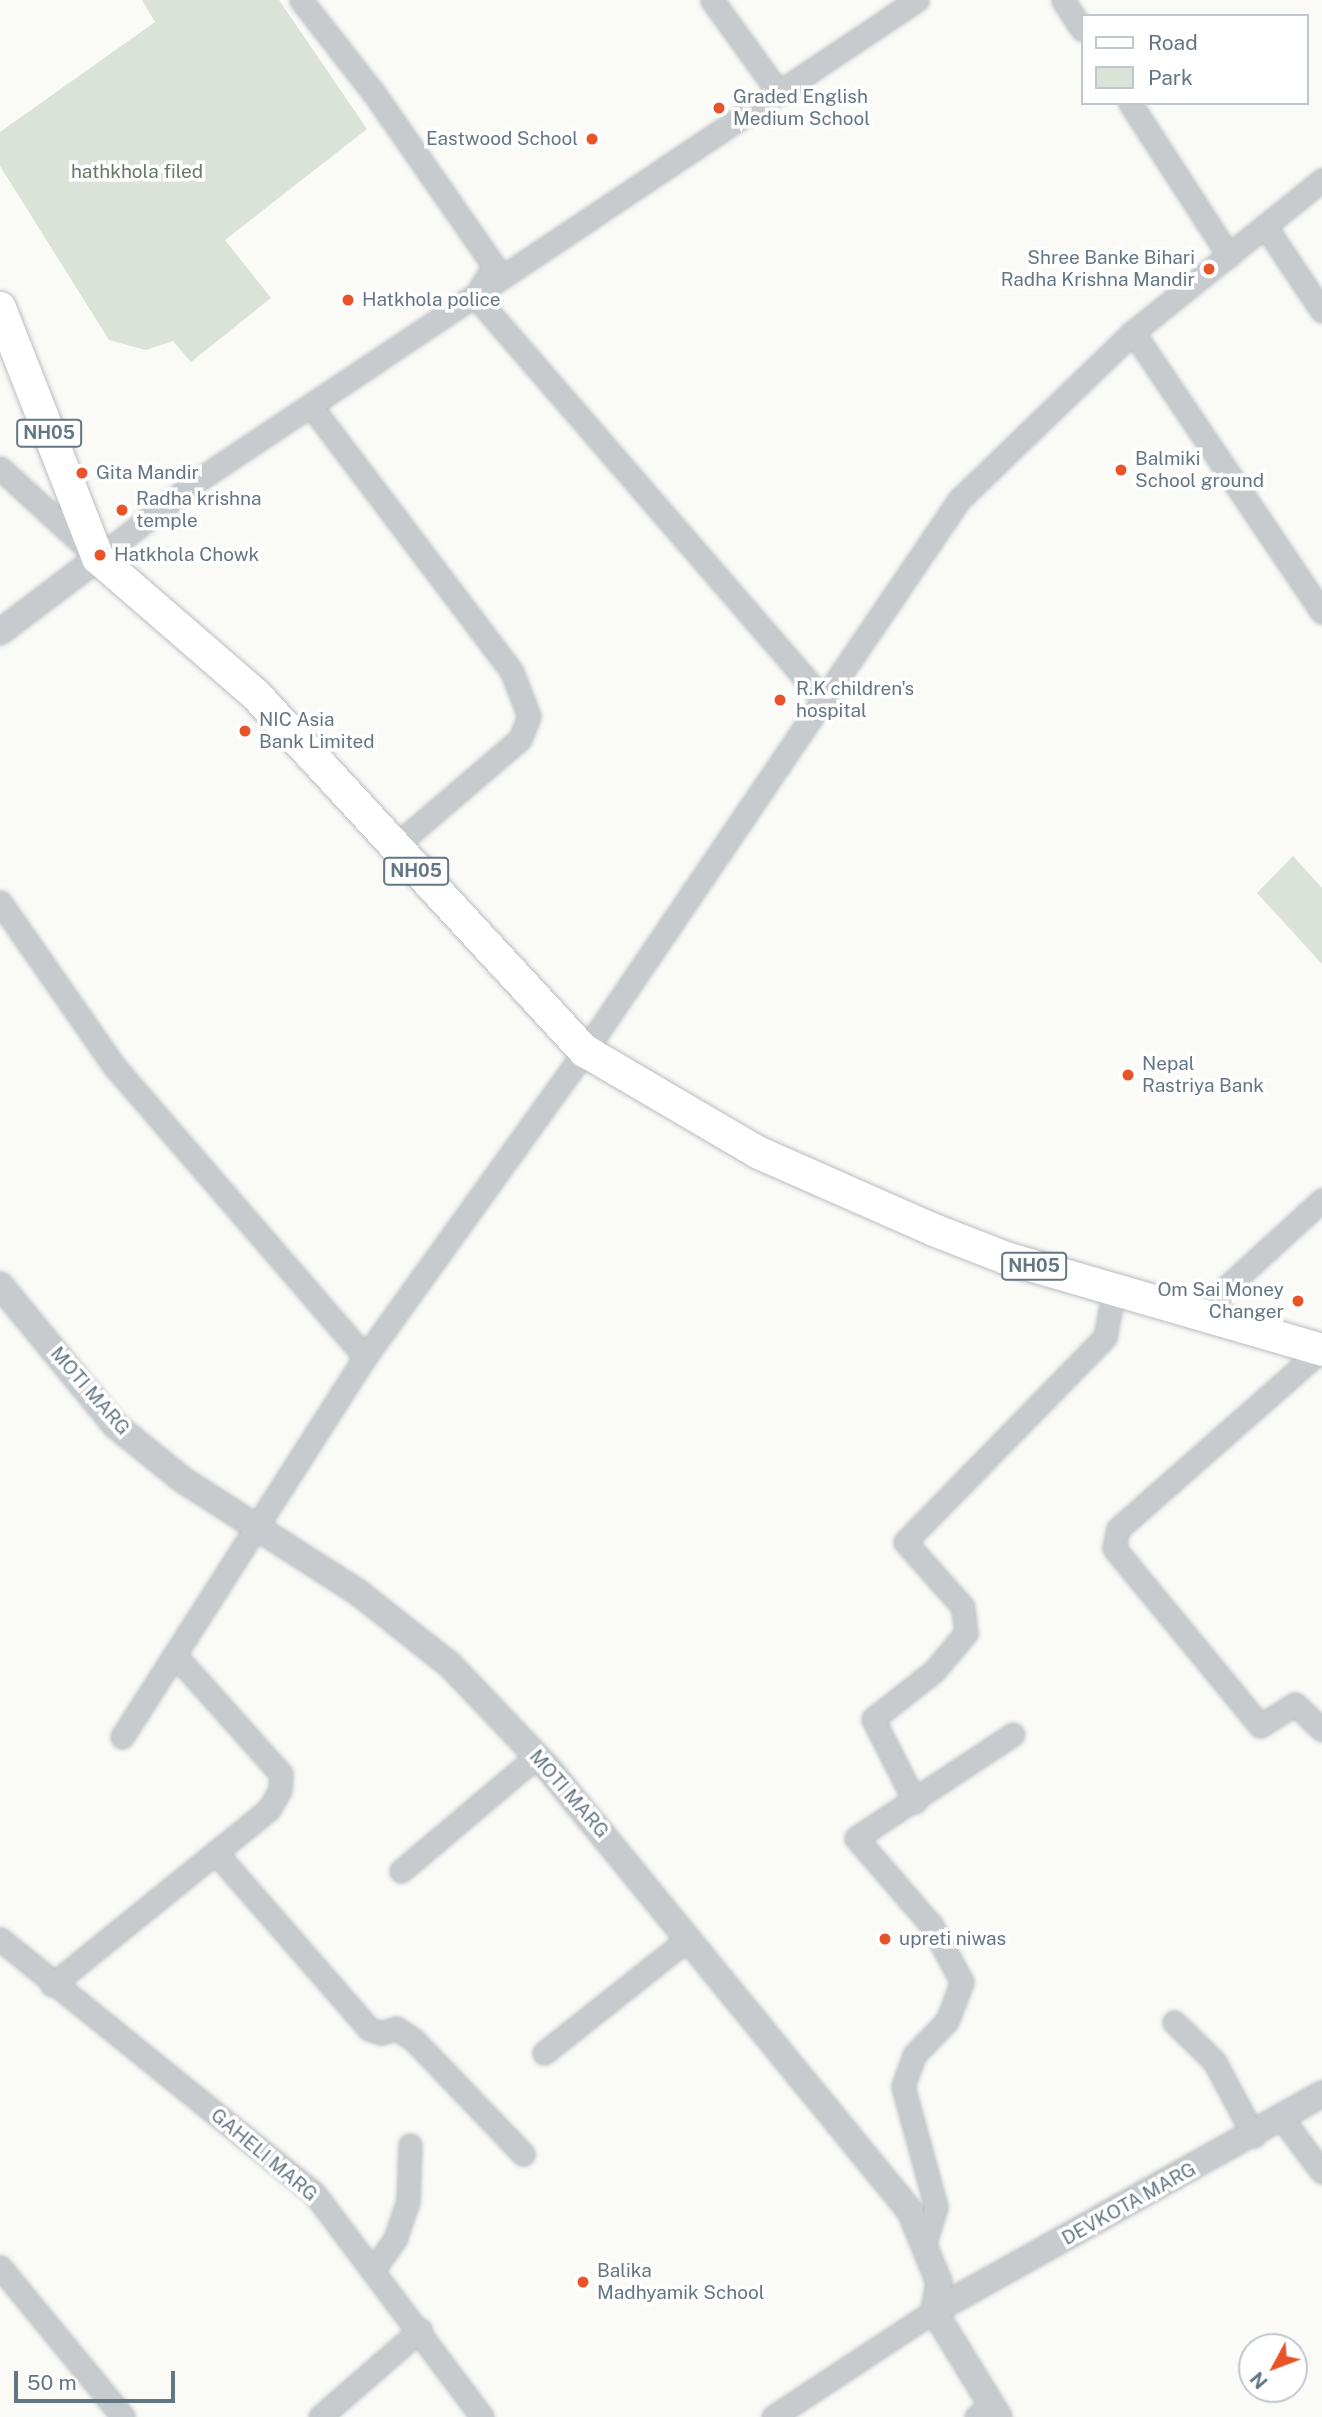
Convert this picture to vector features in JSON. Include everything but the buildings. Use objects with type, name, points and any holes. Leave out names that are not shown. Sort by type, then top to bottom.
[{"type":"main road","name":"NH05","points":[[0,307],[98,558],[256,695],[585,1051],[757,1152],[994,1253],[1322,1350]]},
{"type":"street","points":[[301,0],[373,92],[494,266],[475,296]]},
{"type":"street","points":[[712,0],[776,90]]},
{"type":"street","points":[[0,632],[98,558],[311,406],[776,90],[917,0]]},
{"type":"street","points":[[1063,0],[1080,26]]},
{"type":"street","points":[[1131,105],[1229,256]]},
{"type":"street","points":[[122,1737],[260,1530],[365,1357],[585,1051],[959,500],[1133,332],[1322,180]]},
{"type":"street","points":[[1265,226],[1322,311]]},
{"type":"street","points":[[475,296],[823,699]]},
{"type":"street","points":[[1133,332],[1322,612]]},
{"type":"street","points":[[311,406],[512,670],[529,716],[520,739],[394,847]]},
{"type":"street","points":[[0,468],[98,558]]},
{"type":"street","points":[[0,902],[114,1066],[365,1357]]},
{"type":"street","points":[[1204,1317],[1216,1297],[1322,1200]]},
{"type":"street","name":"MOTI MARG","points":[[0,1285],[115,1425],[260,1530],[359,1592],[450,1665],[537,1756],[690,1938],[926,2239],[939,2282],[934,2311]]},
{"type":"street","points":[[915,1802],[873,1719],[934,1671],[966,1633],[963,1607],[905,1542],[1105,1337],[1114,1290]]},
{"type":"street","points":[[1322,1350],[1118,1529],[1114,1548],[1260,1726],[1295,1704],[1322,1730]]},
{"type":"street","points":[[52,1985],[269,1810],[281,1774],[176,1656]]},
{"type":"street","points":[[926,2239],[936,2207],[903,2086],[914,2055],[947,2021],[962,1982],[932,1926],[856,1838],[915,1802],[1013,1734]]},
{"type":"street","points":[[401,1871],[537,1756]]},
{"type":"street","points":[[217,1854],[369,2029],[382,2034],[396,2028],[414,2040],[523,2154]]},
{"type":"street","points":[[544,2053],[690,1938]]},
{"type":"street","name":"GAHELI MARG","points":[[0,1939],[52,1985],[314,2193],[420,2330],[482,2417]]},
{"type":"street","points":[[1174,2022],[1214,2062],[1254,2136]]},
{"type":"street","name":"DEVKOTA MARG","points":[[934,2311],[1283,2120],[1322,2094]]},
{"type":"street","points":[[1283,2120],[1322,2172]]},
{"type":"street","points":[[374,2269],[395,2239],[408,2201],[410,2145]]},
{"type":"street","points":[[0,2267],[123,2417]]},
{"type":"street","points":[[773,2417],[934,2311],[989,2413]]},
{"type":"street","points":[[320,2417],[420,2330]]},
{"type":"green space","name":"hathkhola filed","points":[[142,0],[279,0],[367,129],[225,240],[271,298],[191,362],[173,341],[146,350],[109,340],[0,166],[0,132],[155,22]]},
{"type":"green space","points":[[1293,856],[1322,888],[1322,964],[1257,893]]},
{"type":"place","name":"Graded English Medium School","points":[[719,108]]},
{"type":"place","name":"Eastwood School","points":[[592,139]]},
{"type":"place","name":"Shree Banke Bihari Radha Krishna Mandir","points":[[1209,269]]},
{"type":"place","name":"Hatkhola police","points":[[348,300]]},
{"type":"place","name":"Balmiki School ground","points":[[1121,470]]},
{"type":"place","name":"Gita Mandir","points":[[82,473]]},
{"type":"place","name":"Radha krishna temple","points":[[122,510]]},
{"type":"place","name":"Hatkhola Chowk","points":[[100,555]]},
{"type":"place","name":"R.K children's hospital","points":[[780,700]]},
{"type":"place","name":"NIC Asia Bank Limited","points":[[245,731]]},
{"type":"place","name":"Nepal Rastriya Bank","points":[[1128,1075]]},
{"type":"place","name":"Om Sai Money Changer","points":[[1298,1301]]},
{"type":"place","name":"upreti niwas","points":[[885,1939]]},
{"type":"place","name":"Balika Madhyamik School","points":[[583,2282]]}]
